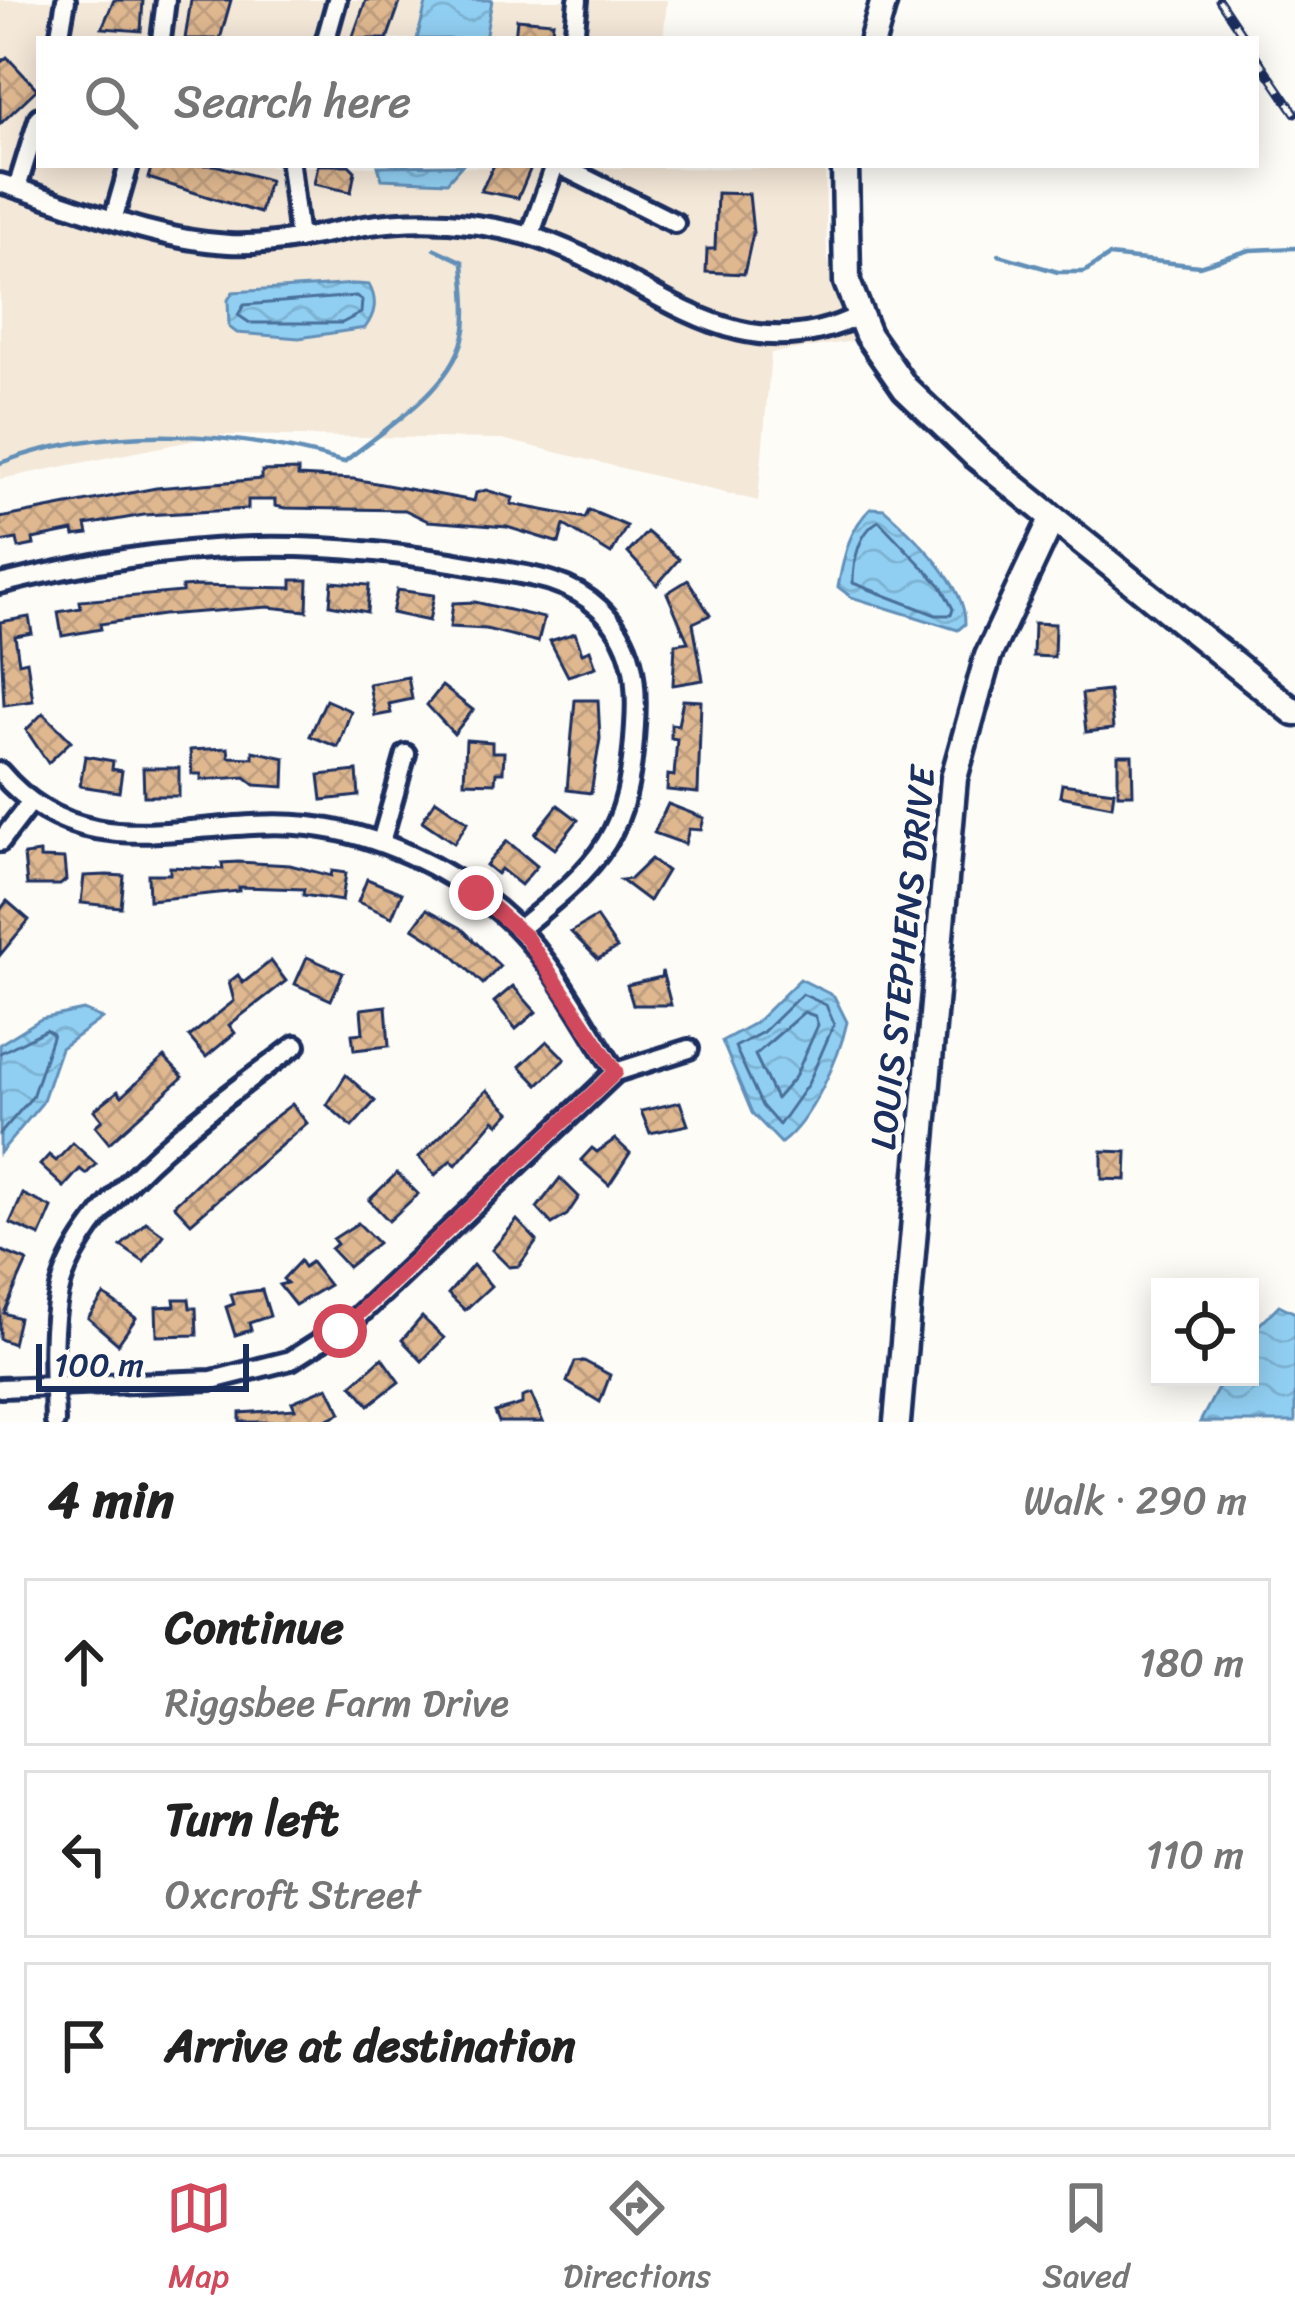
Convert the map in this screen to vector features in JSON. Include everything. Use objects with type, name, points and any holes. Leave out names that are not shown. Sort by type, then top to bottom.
[{"type":"street","points":[[60,36],[66,0]]},
{"type":"street","points":[[161,36],[166,0]]},
{"type":"street","points":[[327,36],[337,0]]},
{"type":"street","points":[[574,36],[578,0]]},
{"type":"street","points":[[874,36],[884,0]]},
{"type":"street","points":[[36,123],[8,185],[206,242],[299,239],[414,221],[462,223],[530,236],[703,321],[743,333],[810,334],[858,316]]},
{"type":"street","points":[[114,217],[128,168]]},
{"type":"street","points":[[290,168],[299,239]]},
{"type":"street","points":[[530,236],[556,168]]},
{"type":"street","points":[[563,168],[675,223]]},
{"type":"street","points":[[845,168],[842,245],[858,316],[928,414],[1295,713]]},
{"type":"street","name":"LOUIS STEPHENS DRIVE","points":[[897,1422],[954,778],[988,656],[1052,519]]},
{"type":"street","points":[[0,584],[134,556],[313,544],[389,551],[544,578],[589,599],[613,622],[633,665],[630,796],[608,844],[519,929]]},
{"type":"street","points":[[381,842],[406,754]]},
{"type":"street","points":[[0,772],[29,803],[96,831],[275,825],[381,842],[454,879],[519,929],[616,1072]]},
{"type":"street","points":[[0,842],[29,803]]},
{"type":"street","points":[[56,1422],[58,1295],[92,1222],[127,1184],[296,1045]]},
{"type":"street","points":[[0,1388],[230,1378],[273,1367],[324,1342],[616,1072],[689,1049]]},
{"type":"shaded area","points":[[0,0],[667,0],[663,36],[36,36],[36,168],[825,169],[827,256],[854,341],[771,353],[758,501],[502,439],[221,435],[0,479]]},
{"type":"water","points":[[427,0],[492,0],[486,36],[418,36]]},
{"type":"water","points":[[379,168],[459,168],[447,182],[382,179]]},
{"type":"water","points":[[369,285],[374,296],[365,328],[299,338],[237,333],[229,327],[228,300],[233,292]]},
{"type":"water","points":[[871,508],[884,509],[948,577],[963,609],[965,624],[958,630],[851,597],[838,587],[852,535]]},
{"type":"water","points":[[800,979],[834,996],[847,1022],[822,1088],[803,1120],[781,1143],[752,1113],[722,1041],[755,1023]]},
{"type":"water","points":[[83,1010],[102,1018],[61,1048],[42,1103],[0,1153],[0,1044],[41,1019]]},
{"type":"water","points":[[1279,1305],[1295,1313],[1295,1422],[1200,1422],[1219,1386],[1259,1386],[1259,1325]]},
{"type":"building","points":[[114,0],[143,0],[141,31],[102,28]]},
{"type":"building","points":[[191,0],[231,0],[221,36],[185,36]]},
{"type":"building","points":[[366,0],[401,0],[388,36],[353,36]]},
{"type":"building","points":[[517,19],[553,22],[551,36],[515,36]]},
{"type":"building","points":[[7,57],[36,90],[0,124],[0,63]]},
{"type":"building","points":[[151,168],[226,168],[269,180],[260,213],[148,178]]},
{"type":"building","points":[[317,168],[355,171],[351,192],[314,184]]},
{"type":"building","points":[[492,168],[531,168],[518,198],[481,191]]},
{"type":"building","points":[[717,193],[749,194],[753,233],[744,274],[706,272],[707,249],[715,249]]},
{"type":"building","points":[[298,470],[298,476],[354,479],[474,501],[476,493],[486,490],[513,498],[511,504],[585,518],[589,510],[627,526],[611,554],[564,525],[559,543],[507,527],[428,521],[405,510],[285,508],[275,506],[275,500],[248,500],[248,509],[144,515],[86,525],[88,534],[74,536],[73,531],[33,539],[34,545],[19,548],[17,539],[0,542],[0,518],[156,488],[262,479],[262,471]]},
{"type":"building","points":[[647,532],[679,559],[657,585],[628,553]]},
{"type":"building","points":[[292,580],[308,580],[307,611],[268,607],[163,615],[100,624],[101,629],[62,636],[58,612],[81,608],[80,601],[182,592],[182,587],[197,586],[292,588]]},
{"type":"building","points":[[688,580],[710,615],[693,623],[703,680],[673,685],[675,644],[688,642],[667,593]]},
{"type":"building","points":[[332,582],[369,585],[367,612],[330,605]]},
{"type":"building","points":[[397,590],[434,595],[429,621],[392,613]]},
{"type":"building","points":[[475,602],[544,618],[538,642],[486,629],[450,627],[453,603]]},
{"type":"building","points":[[29,617],[32,633],[15,636],[19,663],[27,661],[33,701],[4,705],[0,622]]},
{"type":"building","points":[[1034,623],[1055,624],[1054,657],[1033,656]]},
{"type":"building","points":[[575,633],[582,653],[590,650],[596,667],[568,676],[550,641]]},
{"type":"building","points":[[408,677],[412,699],[389,704],[391,713],[375,716],[369,684]]},
{"type":"building","points":[[442,686],[473,710],[454,734],[427,705]]},
{"type":"building","points":[[1109,691],[1113,729],[1086,732],[1082,694]]},
{"type":"building","points":[[326,700],[351,711],[338,747],[310,736]]},
{"type":"building","points":[[575,700],[598,700],[600,739],[591,793],[567,790]]},
{"type":"building","points":[[683,700],[701,701],[698,793],[667,790],[668,775],[674,776],[677,739],[671,738],[671,724],[678,725]]},
{"type":"building","points":[[43,713],[71,741],[48,763],[26,730]]},
{"type":"building","points":[[466,740],[492,742],[492,752],[504,752],[503,772],[496,772],[495,783],[464,782]]},
{"type":"building","points":[[228,748],[229,757],[253,758],[253,751],[285,758],[284,787],[255,785],[245,777],[201,780],[201,774],[192,774],[190,750]]},
{"type":"building","points":[[1118,755],[1132,755],[1133,794],[1118,794]]},
{"type":"building","points":[[85,756],[113,761],[112,769],[122,771],[119,792],[80,786]]},
{"type":"building","points":[[143,768],[179,768],[179,796],[144,796]]},
{"type":"building","points":[[357,771],[359,796],[322,800],[319,775]]},
{"type":"building","points":[[1062,784],[1114,791],[1112,806],[1060,796]]},
{"type":"building","points":[[436,800],[468,822],[454,843],[422,821]]},
{"type":"building","points":[[668,804],[704,818],[701,830],[689,829],[685,844],[654,833]]},
{"type":"building","points":[[558,805],[578,820],[555,849],[535,834]]},
{"type":"building","points":[[507,841],[537,866],[521,885],[501,869],[497,874],[486,865]]},
{"type":"building","points":[[40,853],[40,858],[64,859],[66,880],[60,885],[27,885],[24,855]]},
{"type":"building","points":[[651,859],[667,871],[649,901],[621,880],[630,879]]},
{"type":"building","points":[[222,863],[290,865],[331,876],[332,871],[346,873],[342,901],[303,895],[304,889],[239,887],[239,891],[149,900],[148,874],[170,874],[170,867],[223,869]]},
{"type":"building","points":[[84,876],[124,876],[121,907],[81,903]]},
{"type":"building","points":[[367,879],[402,893],[392,917],[358,902]]},
{"type":"building","points":[[7,901],[29,920],[0,955],[0,910]]},
{"type":"building","points":[[427,909],[461,928],[500,966],[483,984],[446,949],[413,928]]},
{"type":"building","points":[[596,917],[617,948],[598,959],[571,932]]},
{"type":"building","points":[[307,957],[343,973],[331,1000],[295,984]]},
{"type":"building","points":[[271,961],[286,981],[229,1025],[235,1033],[206,1057],[189,1037],[234,1001],[229,982],[238,975],[243,983]]},
{"type":"building","points":[[662,971],[671,1005],[633,1005],[627,985],[661,977]]},
{"type":"building","points":[[513,986],[536,1012],[516,1029],[494,1002]]},
{"type":"building","points":[[386,1006],[389,1046],[354,1050],[352,1034],[363,1033],[361,1009]]},
{"type":"building","points":[[547,1041],[565,1059],[538,1085],[520,1066]]},
{"type":"building","points":[[164,1057],[183,1077],[109,1143],[95,1126],[102,1120],[94,1110],[118,1091],[122,1096]]},
{"type":"building","points":[[346,1075],[375,1101],[352,1127],[327,1105]]},
{"type":"building","points":[[487,1090],[510,1112],[499,1124],[494,1120],[456,1165],[451,1160],[435,1175],[419,1157]]},
{"type":"building","points":[[680,1102],[688,1125],[650,1133],[641,1111]]},
{"type":"building","points":[[292,1104],[307,1123],[191,1223],[174,1205],[233,1149]]},
{"type":"building","points":[[615,1139],[630,1153],[609,1185],[581,1160],[592,1148],[597,1152]]},
{"type":"building","points":[[73,1143],[96,1164],[86,1174],[80,1169],[64,1187],[40,1165],[49,1155],[56,1161]]},
{"type":"building","points":[[1102,1151],[1127,1152],[1126,1180],[1102,1179]]},
{"type":"building","points":[[397,1173],[418,1194],[389,1221],[369,1200]]},
{"type":"building","points":[[560,1178],[579,1197],[567,1215],[552,1224],[537,1208]]},
{"type":"building","points":[[23,1194],[52,1208],[40,1236],[10,1223]]},
{"type":"building","points":[[517,1220],[537,1241],[519,1266],[509,1267],[492,1250]]},
{"type":"building","points":[[146,1222],[164,1235],[144,1262],[121,1246]]},
{"type":"building","points":[[358,1223],[378,1243],[348,1267],[331,1249],[337,1244],[333,1239]]},
{"type":"building","points":[[0,1250],[27,1261],[4,1313],[19,1318],[13,1344],[0,1339]]},
{"type":"building","points":[[300,1261],[304,1267],[311,1262],[329,1285],[295,1305],[279,1285],[287,1283],[283,1279]]},
{"type":"building","points":[[473,1265],[491,1286],[465,1310],[448,1294]]},
{"type":"building","points":[[262,1290],[270,1316],[249,1323],[251,1330],[235,1335],[226,1307],[234,1304],[231,1294]]},
{"type":"building","points":[[104,1295],[136,1318],[118,1344],[88,1318]]},
{"type":"building","points":[[174,1299],[189,1299],[190,1308],[196,1308],[197,1335],[157,1336],[156,1307],[175,1306]]},
{"type":"building","points":[[422,1317],[444,1338],[422,1361],[402,1340]]},
{"type":"building","points":[[382,1358],[399,1382],[369,1405],[352,1385]]},
{"type":"building","points":[[584,1361],[610,1375],[600,1402],[567,1382],[575,1362]]},
{"type":"building","points":[[328,1387],[341,1413],[321,1422],[240,1422],[240,1413],[295,1409],[292,1402]]},
{"type":"building","points":[[531,1394],[543,1422],[499,1422],[495,1412],[522,1404],[522,1397]]},
{"type":"waterway","points":[[999,255],[1058,272],[1084,272],[1109,256],[1199,266],[1250,250],[1295,248]]},
{"type":"waterway","points":[[0,463],[83,442],[172,436],[260,443],[344,462],[434,388],[459,350],[466,321],[463,262],[435,249]]},
{"type":"railway","points":[[1219,0],[1243,36]]},
{"type":"railway","points":[[1259,60],[1295,113]]},
{"type":"route","points":[[340,1331],[616,1072],[526,937],[476,893]]}]
